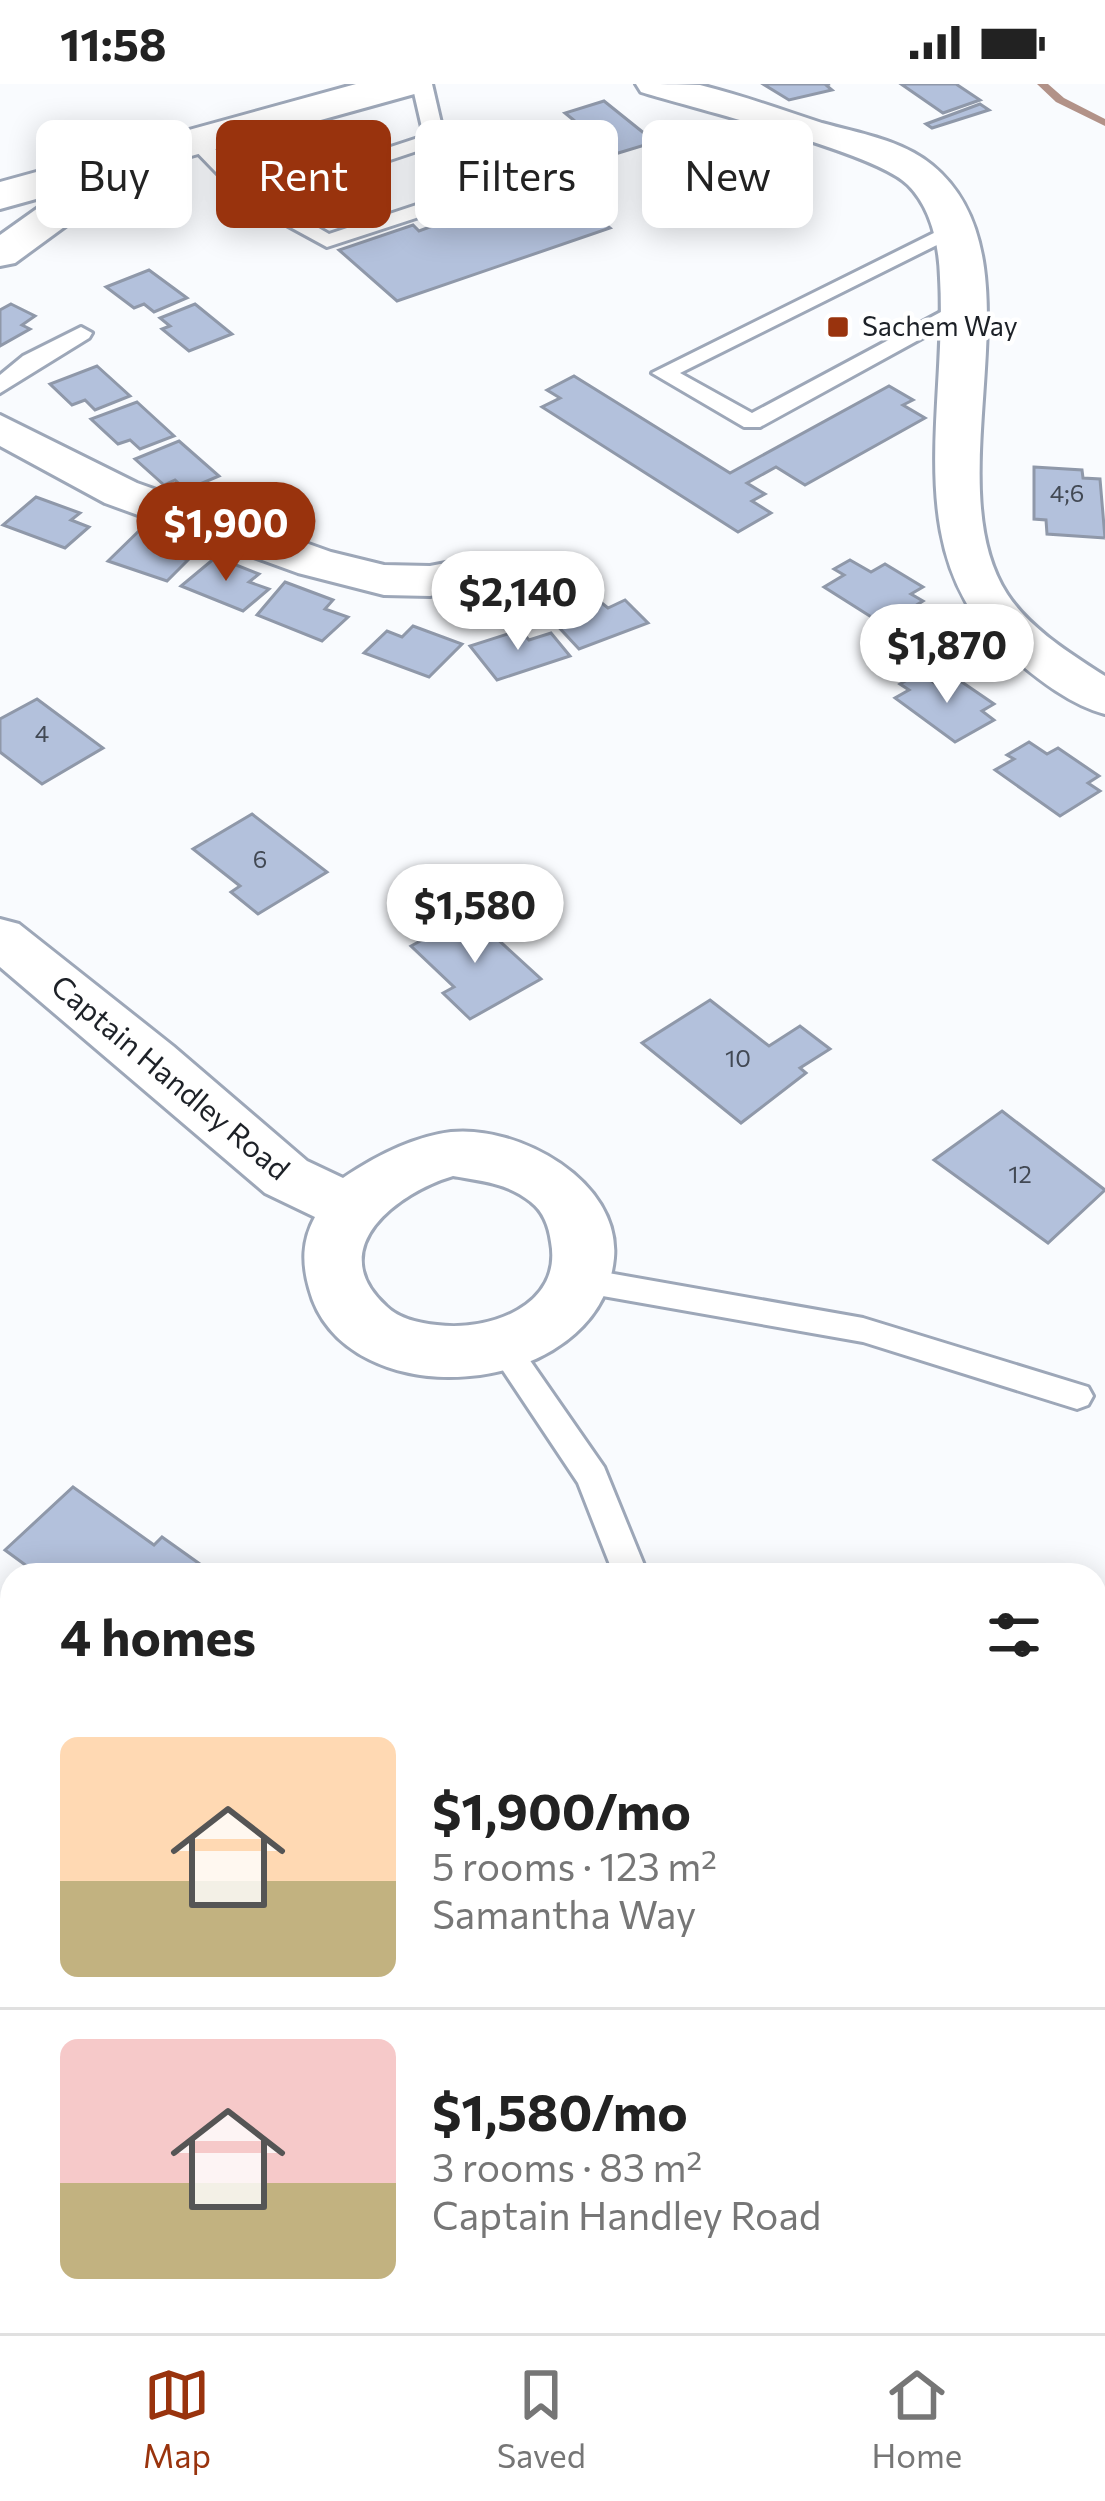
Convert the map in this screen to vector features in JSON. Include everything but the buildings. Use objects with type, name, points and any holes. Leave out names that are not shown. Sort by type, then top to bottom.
[{"type":"main road","points":[[192,143],[403,84]]},
{"type":"main road","points":[[0,196],[36,186]]},
{"type":"street","points":[[655,84],[893,159],[937,189],[954,229],[962,310],[962,516],[968,560],[980,590],[999,617],[1060,670],[1105,698]]},
{"type":"street","points":[[0,254],[36,228]]},
{"type":"street","points":[[0,428],[121,493],[315,563],[384,580],[430,581],[493,568]]},
{"type":"street","name":"Captain Handley Road","points":[[0,938],[153,1060],[273,1167],[311,1192],[348,1207]]},
{"type":"street","points":[[453,1154],[503,1160],[547,1180],[576,1212],[586,1252],[580,1280],[559,1312],[539,1329],[502,1345],[456,1353],[427,1350],[374,1330],[355,1313],[332,1272],[336,1228],[362,1190],[404,1165],[453,1154]]},
{"type":"lane","points":[[422,84],[431,120]]},
{"type":"lane","points":[[197,142],[216,161]]},
{"type":"lane","points":[[304,228],[327,241],[367,228]]},
{"type":"lane","points":[[954,229],[663,373],[752,422],[962,310]]},
{"type":"lane","points":[[0,386],[81,333]]},
{"type":"lane","points":[[580,1280],[863,1330],[1077,1396]]},
{"type":"lane","points":[[502,1345],[592,1477],[626,1563]]},
{"type":"waterway","points":[[1042,84],[1060,100],[1105,123]]},
{"type":"place","name":"Sachem Way","points":[[838,327]]}]
